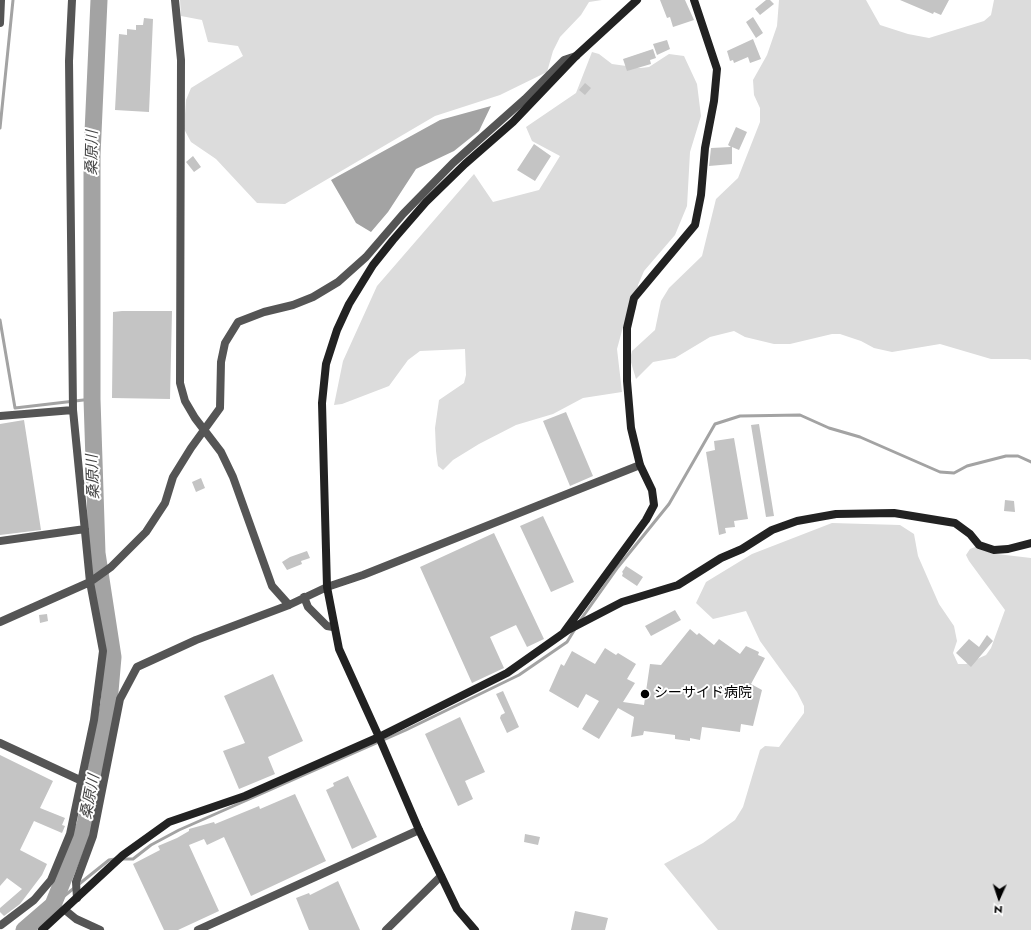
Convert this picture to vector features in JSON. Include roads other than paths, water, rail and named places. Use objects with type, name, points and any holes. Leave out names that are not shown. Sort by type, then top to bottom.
[{"type":"street","points":[[0,23],[1,0]]},
{"type":"street","points":[[2,926],[34,900],[51,880],[70,834],[94,720],[103,651],[90,582],[73,410],[69,210],[69,77],[72,0]]},
{"type":"street","points":[[175,0],[181,60],[180,383],[185,401],[194,418],[221,452],[233,477],[272,586],[289,605]]},
{"type":"street","points":[[475,930],[457,909],[419,830],[339,649],[333,627],[327,587],[322,403],[326,364],[336,330],[349,304],[373,266],[426,202],[513,122],[576,56],[637,0]]},
{"type":"street","points":[[564,633],[646,520],[654,505],[652,490],[640,464],[631,428],[627,381],[627,328],[634,298],[695,225],[701,195],[705,148],[714,100],[717,69],[694,0]]},
{"type":"street","points":[[0,622],[90,582],[111,567],[146,532],[165,504],[173,477],[191,448],[220,408],[221,362],[225,343],[238,322],[264,312],[293,305],[338,282],[366,257],[403,214],[453,163],[525,99],[564,60],[576,56]]},
{"type":"street","points":[[0,416],[73,410]]},
{"type":"street","points":[[77,898],[76,882],[93,836],[120,699],[137,667],[196,640],[289,605],[327,587],[363,575],[640,464]]},
{"type":"street","points":[[42,930],[123,855],[169,822],[245,796],[379,737],[507,673],[564,633],[622,602],[678,584],[721,558],[742,549],[772,530],[797,521],[836,514],[912,514],[955,523],[970,534],[980,545],[994,550],[1008,549],[1031,543]]},
{"type":"street","points":[[0,541],[85,529]]},
{"type":"street","points":[[304,598],[308,607],[327,626],[333,627]]},
{"type":"street","points":[[0,743],[82,781]]},
{"type":"street","points":[[198,930],[419,830]]},
{"type":"street","points":[[386,930],[441,876]]},
{"type":"street","points":[[64,910],[76,919],[100,930]]},
{"type":"waterway","points":[[0,128],[13,0]]},
{"type":"waterway","name":"桑原川","points":[[24,930],[53,905],[85,825],[109,703],[113,657],[97,553],[92,399],[92,155],[99,0]]},
{"type":"waterway","points":[[0,320],[15,408],[92,399]]},
{"type":"waterway","points":[[579,622],[618,567],[669,504],[715,424],[740,416],[800,415],[829,428],[860,437],[940,472],[954,473],[967,466],[1006,456],[1018,456],[1031,462]]},
{"type":"waterway","points":[[121,859],[133,859],[151,845],[179,830],[406,730],[519,675],[567,642],[575,629]]},
{"type":"waterway","points":[[53,905],[109,860],[115,859]]},
{"type":"place","name":"シーサイド病院","points":[[645,694]]}]
